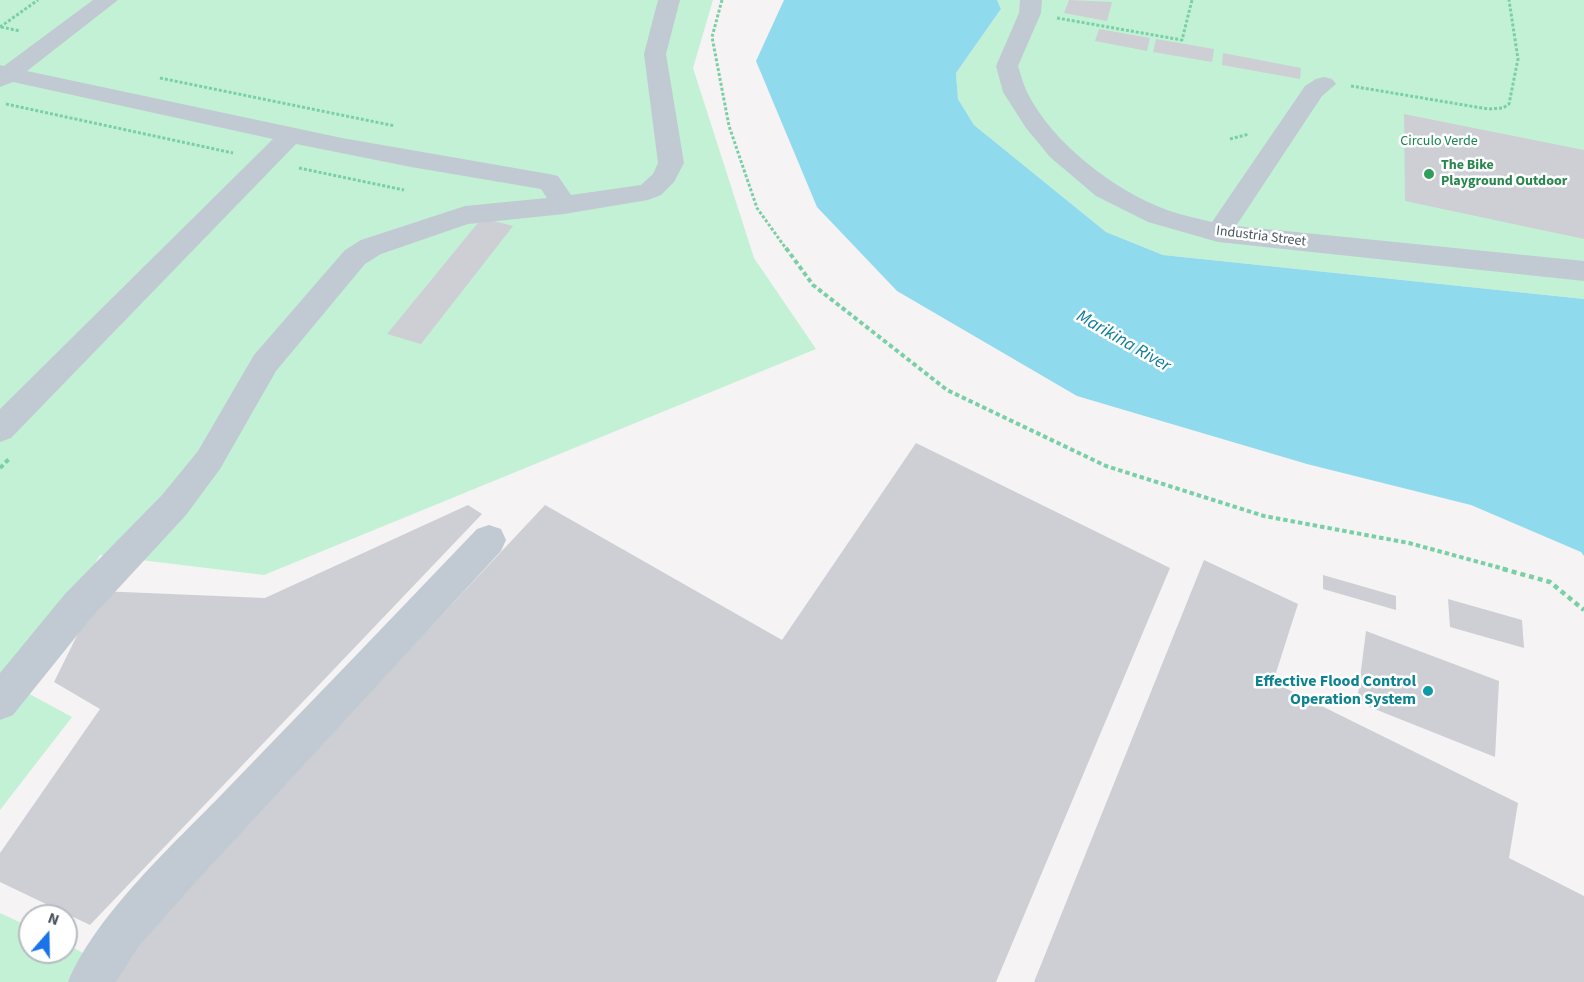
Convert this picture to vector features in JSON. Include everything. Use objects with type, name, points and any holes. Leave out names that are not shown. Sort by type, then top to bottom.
[{"type":"street","points":[[3,75],[107,0]]},
{"type":"street","points":[[0,702],[78,606],[174,505],[209,460],[265,363],[355,257],[370,247],[465,215],[564,205],[648,192],[669,171],[671,163],[655,54],[669,0]]},
{"type":"street","name":"Industria Street","points":[[1030,6],[1007,66],[1015,92],[1035,123],[1059,151],[1105,190],[1157,216],[1218,233],[1584,271]]},
{"type":"street","points":[[3,75],[292,134],[549,182],[564,205]]},
{"type":"street","points":[[1218,233],[1313,91],[1324,84]]},
{"type":"street","points":[[0,429],[292,134]]},
{"type":"street","points":[[90,982],[123,932],[177,871],[489,540]]},
{"type":"path","points":[[0,27],[38,0]]},
{"type":"path","points":[[722,0],[712,38],[729,126],[757,208],[813,285],[947,390],[1106,466],[1264,516],[1409,543],[1550,582],[1584,610]]},
{"type":"path","points":[[1030,6],[1182,40],[1192,0]]},
{"type":"path","points":[[1324,84],[1336,84],[1488,109],[1503,108],[1509,104],[1518,59],[1509,0]]},
{"type":"path","points":[[0,27],[28,32]]},
{"type":"path","points":[[156,77],[395,126]]},
{"type":"path","points":[[0,103],[404,190]]},
{"type":"green space","points":[[0,0],[713,0],[693,68],[754,258],[816,349],[264,575],[100,555],[22,690],[72,717],[0,810]]},
{"type":"green space","name":"Circulo Verde","points":[[997,0],[1584,0],[1584,299],[1163,255],[1106,232],[974,125],[958,99],[956,73],[1001,9]]},
{"type":"green space","points":[[0,913],[18,921],[18,964],[78,964],[78,950],[87,955],[68,982],[0,982]]},
{"type":"water","name":"Marikina River","points":[[784,0],[997,0],[1001,9],[956,73],[958,99],[974,125],[1106,232],[1163,255],[1584,299],[1584,556],[1581,552],[1471,505],[1307,464],[1077,396],[897,291],[817,207],[756,61]]},
{"type":"building","points":[[1069,0],[1112,2],[1107,21],[1064,13]]},
{"type":"building","points":[[1099,29],[1150,38],[1147,51],[1095,41]]},
{"type":"building","points":[[1156,39],[1214,49],[1212,62],[1153,52]]},
{"type":"building","points":[[1223,53],[1301,68],[1300,79],[1222,65]]},
{"type":"building","points":[[1404,114],[1584,150],[1584,239],[1405,201]]},
{"type":"building","points":[[482,218],[513,226],[421,344],[387,334]]},
{"type":"building","points":[[916,443],[1170,568],[996,982],[102,982],[108,971],[545,505],[782,640]]},
{"type":"building","points":[[468,505],[482,514],[90,925],[78,919],[78,904],[46,904],[0,882],[0,853],[100,709],[54,682],[99,591],[265,598]]},
{"type":"building","points":[[1204,560],[1298,604],[1273,682],[1518,803],[1509,858],[1584,896],[1584,982],[1034,982]]},
{"type":"building","points":[[1323,575],[1396,596],[1396,610],[1323,589]]},
{"type":"building","points":[[1448,599],[1522,620],[1524,648],[1450,627]]},
{"type":"building","name":"Effective Flood Control Operation System","points":[[1366,631],[1499,681],[1495,757],[1357,702]]},
{"type":"place","name":"The Bike Playground Outdoor","points":[[1429,174]]},
{"type":"place","name":"Effective Flood Control Operation System","points":[[1428,691]]}]
